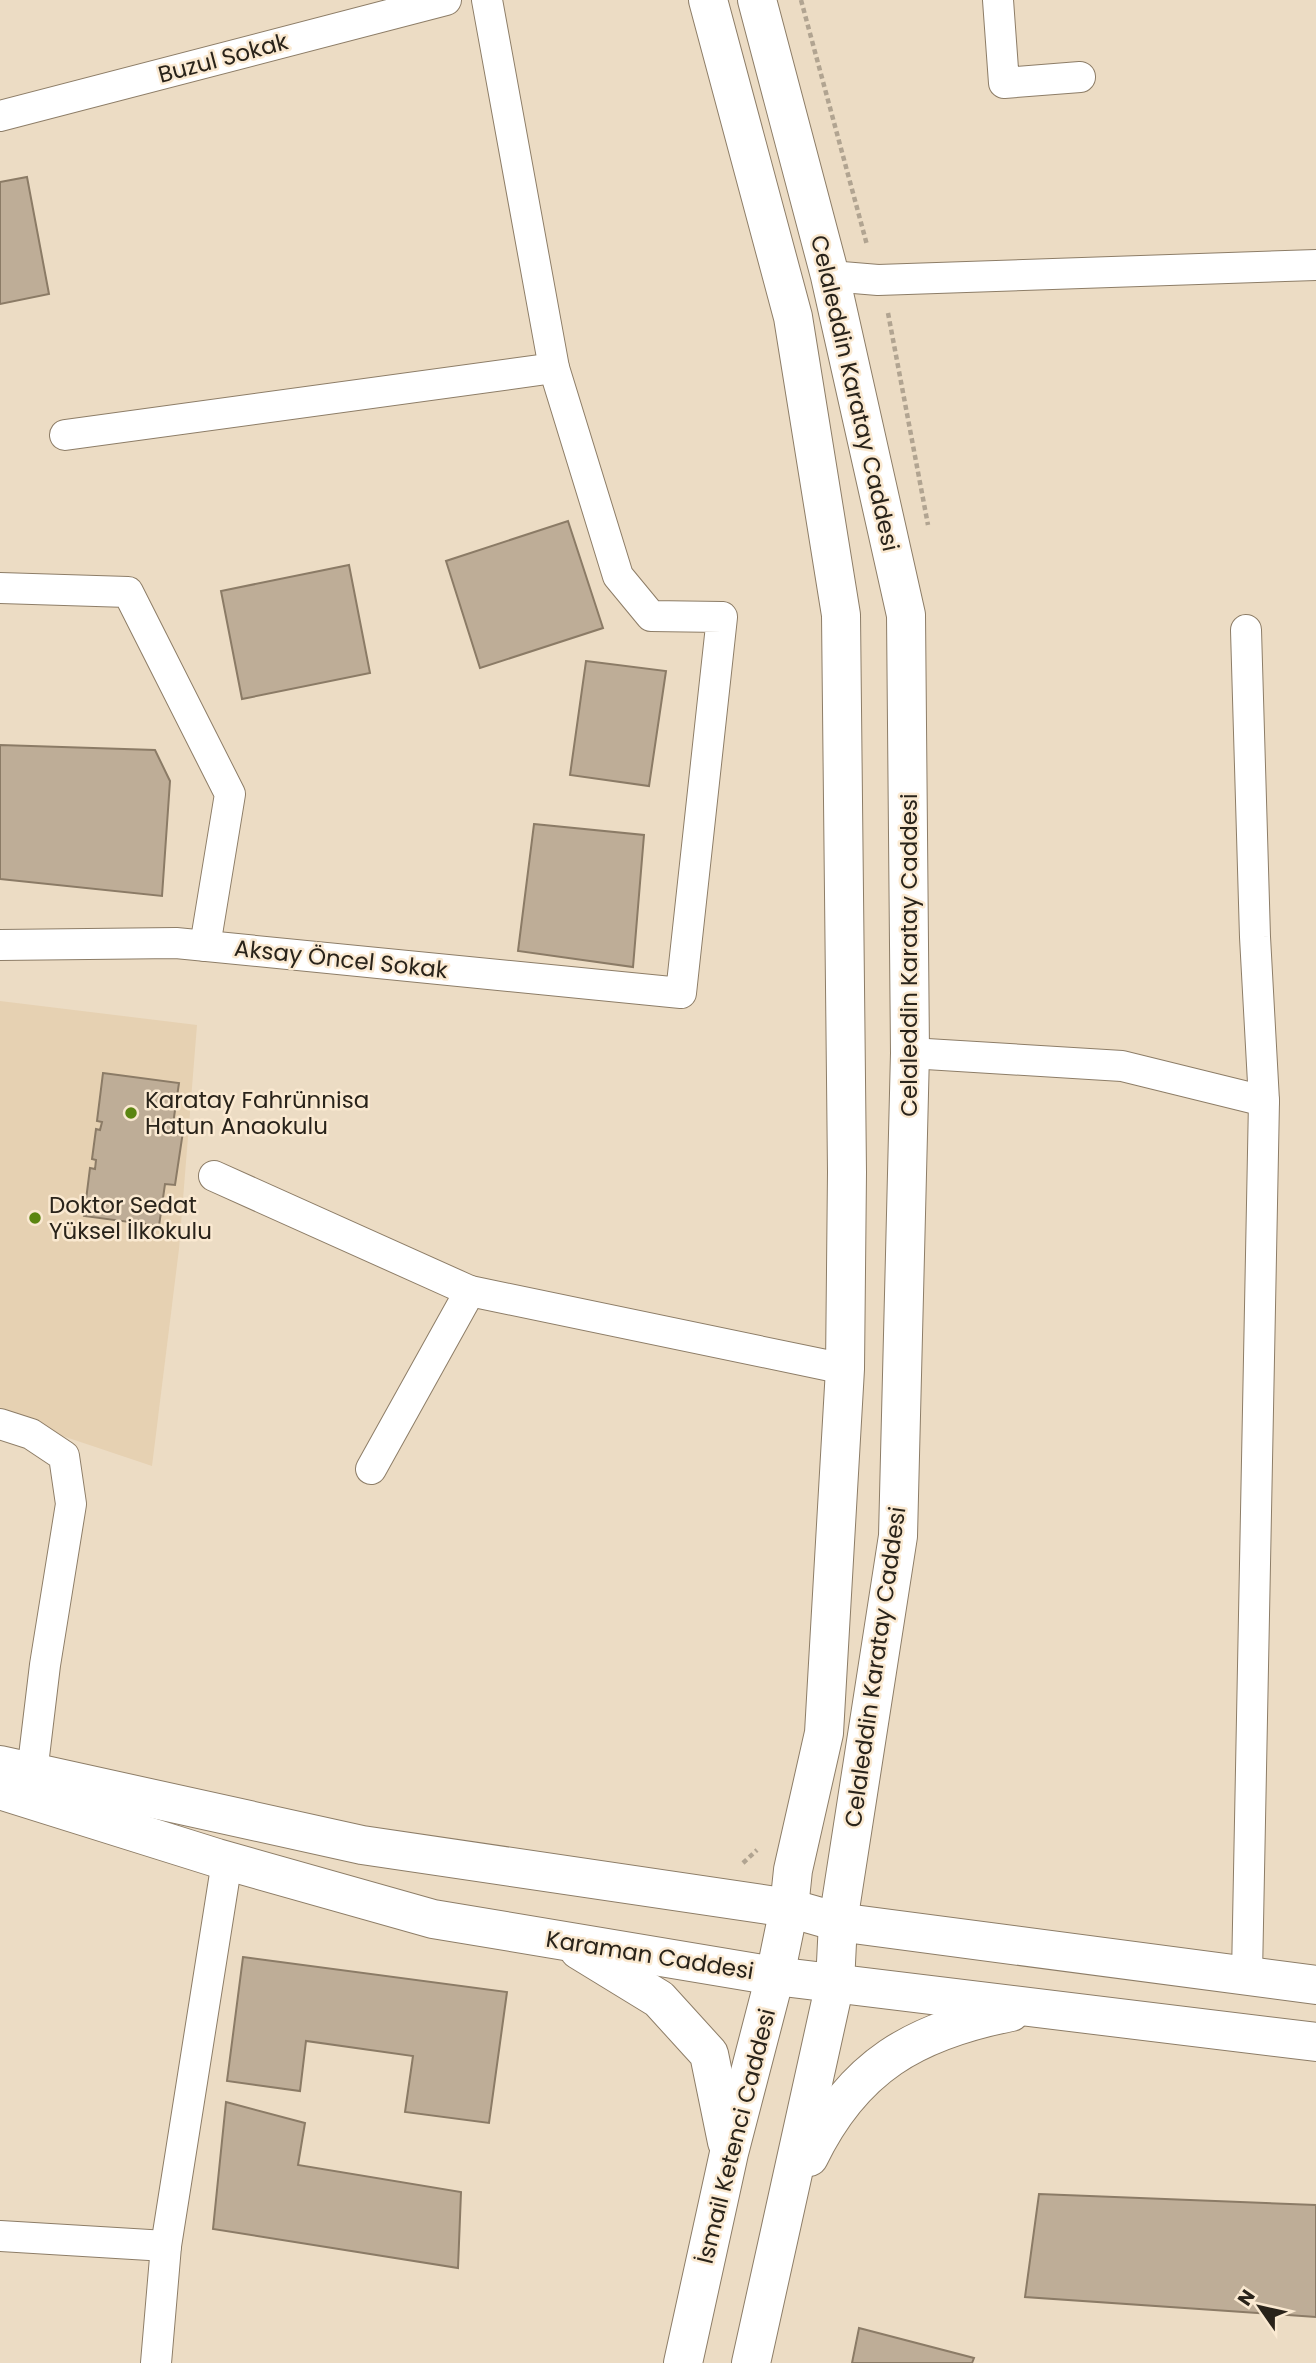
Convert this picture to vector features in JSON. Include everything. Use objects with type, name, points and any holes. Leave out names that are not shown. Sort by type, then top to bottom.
[{"type":"main road","name":"Celaleddin Karatay Caddesi","points":[[708,0],[793,317],[841,615],[847,1171],[845,1369],[824,1733],[793,1870],[789,1908]]},
{"type":"main road","name":"Celaleddin Karatay Caddesi","points":[[757,0],[830,276],[906,615],[910,1053],[898,1536],[838,1922]]},
{"type":"main road","points":[[14,1781],[362,1845],[789,1908],[838,1922],[1316,1985]]},
{"type":"main road","name":"Karaman Caddesi","points":[[14,1781],[227,1861],[433,1919],[775,1976],[1316,2042]]},
{"type":"main road","name":"İsmail Ketenci Caddesi","points":[[683,2363],[729,2153],[775,1976],[789,1908]]},
{"type":"main road","points":[[751,2363],[835,1983],[838,1922]]},
{"type":"main road","points":[[566,1941],[659,1999],[709,2054],[729,2153]]},
{"type":"main road","points":[[787,2203],[826,2122],[879,2064],[924,2035],[980,2018],[1039,2007]]},
{"type":"street","name":"Buzul Sokak","points":[[0,116],[446,0]]},
{"type":"street","points":[[65,435],[554,368],[487,0]]},
{"type":"street","points":[[998,0],[1004,83],[1080,77]]},
{"type":"street","points":[[830,276],[878,280],[1316,265]]},
{"type":"street","name":"Aksay Öncel Sokak","points":[[0,945],[176,943],[681,993],[722,617],[650,616],[618,576],[554,368]]},
{"type":"street","points":[[0,589],[128,592],[230,794],[205,946]]},
{"type":"street","points":[[1246,630],[1255,937],[1264,1101],[1247,1975]]},
{"type":"street","points":[[910,1053],[1122,1066],[1264,1101]]},
{"type":"street","points":[[214,1176],[470,1291],[845,1369]]},
{"type":"street","points":[[371,1469],[470,1291]]},
{"type":"street","points":[[0,1424],[31,1434],[64,1456],[71,1504],[45,1665],[14,1781]]},
{"type":"street","points":[[156,2363],[166,2246],[227,1861]]},
{"type":"street","points":[[0,2236],[166,2246]]},
{"type":"path","points":[[743,1864],[766,1840]]},
{"type":"shaded area","name":"Doktor Sedat Yüksel İlkokulu","points":[[0,1001],[197,1025],[179,1249],[152,1466],[0,1415]]},
{"type":"building","points":[[27,177],[49,294],[0,304],[0,182]]},
{"type":"building","points":[[568,521],[603,628],[480,668],[446,561]]},
{"type":"building","points":[[349,565],[370,673],[242,699],[221,591]]},
{"type":"building","points":[[586,661],[666,671],[649,786],[570,775]]},
{"type":"building","points":[[0,745],[155,750],[170,781],[162,896],[0,879]]},
{"type":"building","points":[[534,824],[644,835],[633,967],[518,951]]},
{"type":"building","points":[[103,1073],[179,1083],[173,1124],[184,1125],[175,1185],[165,1184],[159,1226],[84,1216],[90,1168],[95,1169],[96,1160],[92,1159],[96,1129],[100,1130],[102,1122],[97,1121]]},
{"type":"building","points":[[243,1957],[507,1992],[489,2123],[405,2112],[413,2056],[306,2041],[300,2091],[227,2081]]},
{"type":"building","points":[[226,2102],[305,2123],[298,2165],[461,2192],[458,2268],[213,2229]]},
{"type":"building","points":[[1039,2194],[1316,2205],[1316,2317],[1025,2297]]},
{"type":"building","points":[[859,2328],[974,2358],[972,2363],[852,2363]]},
{"type":"place","name":"Karatay Fahrünnisa Hatun Anaokulu","points":[[131,1113]]},
{"type":"place","name":"Doktor Sedat Yüksel İlkokulu","points":[[35,1218]]}]
